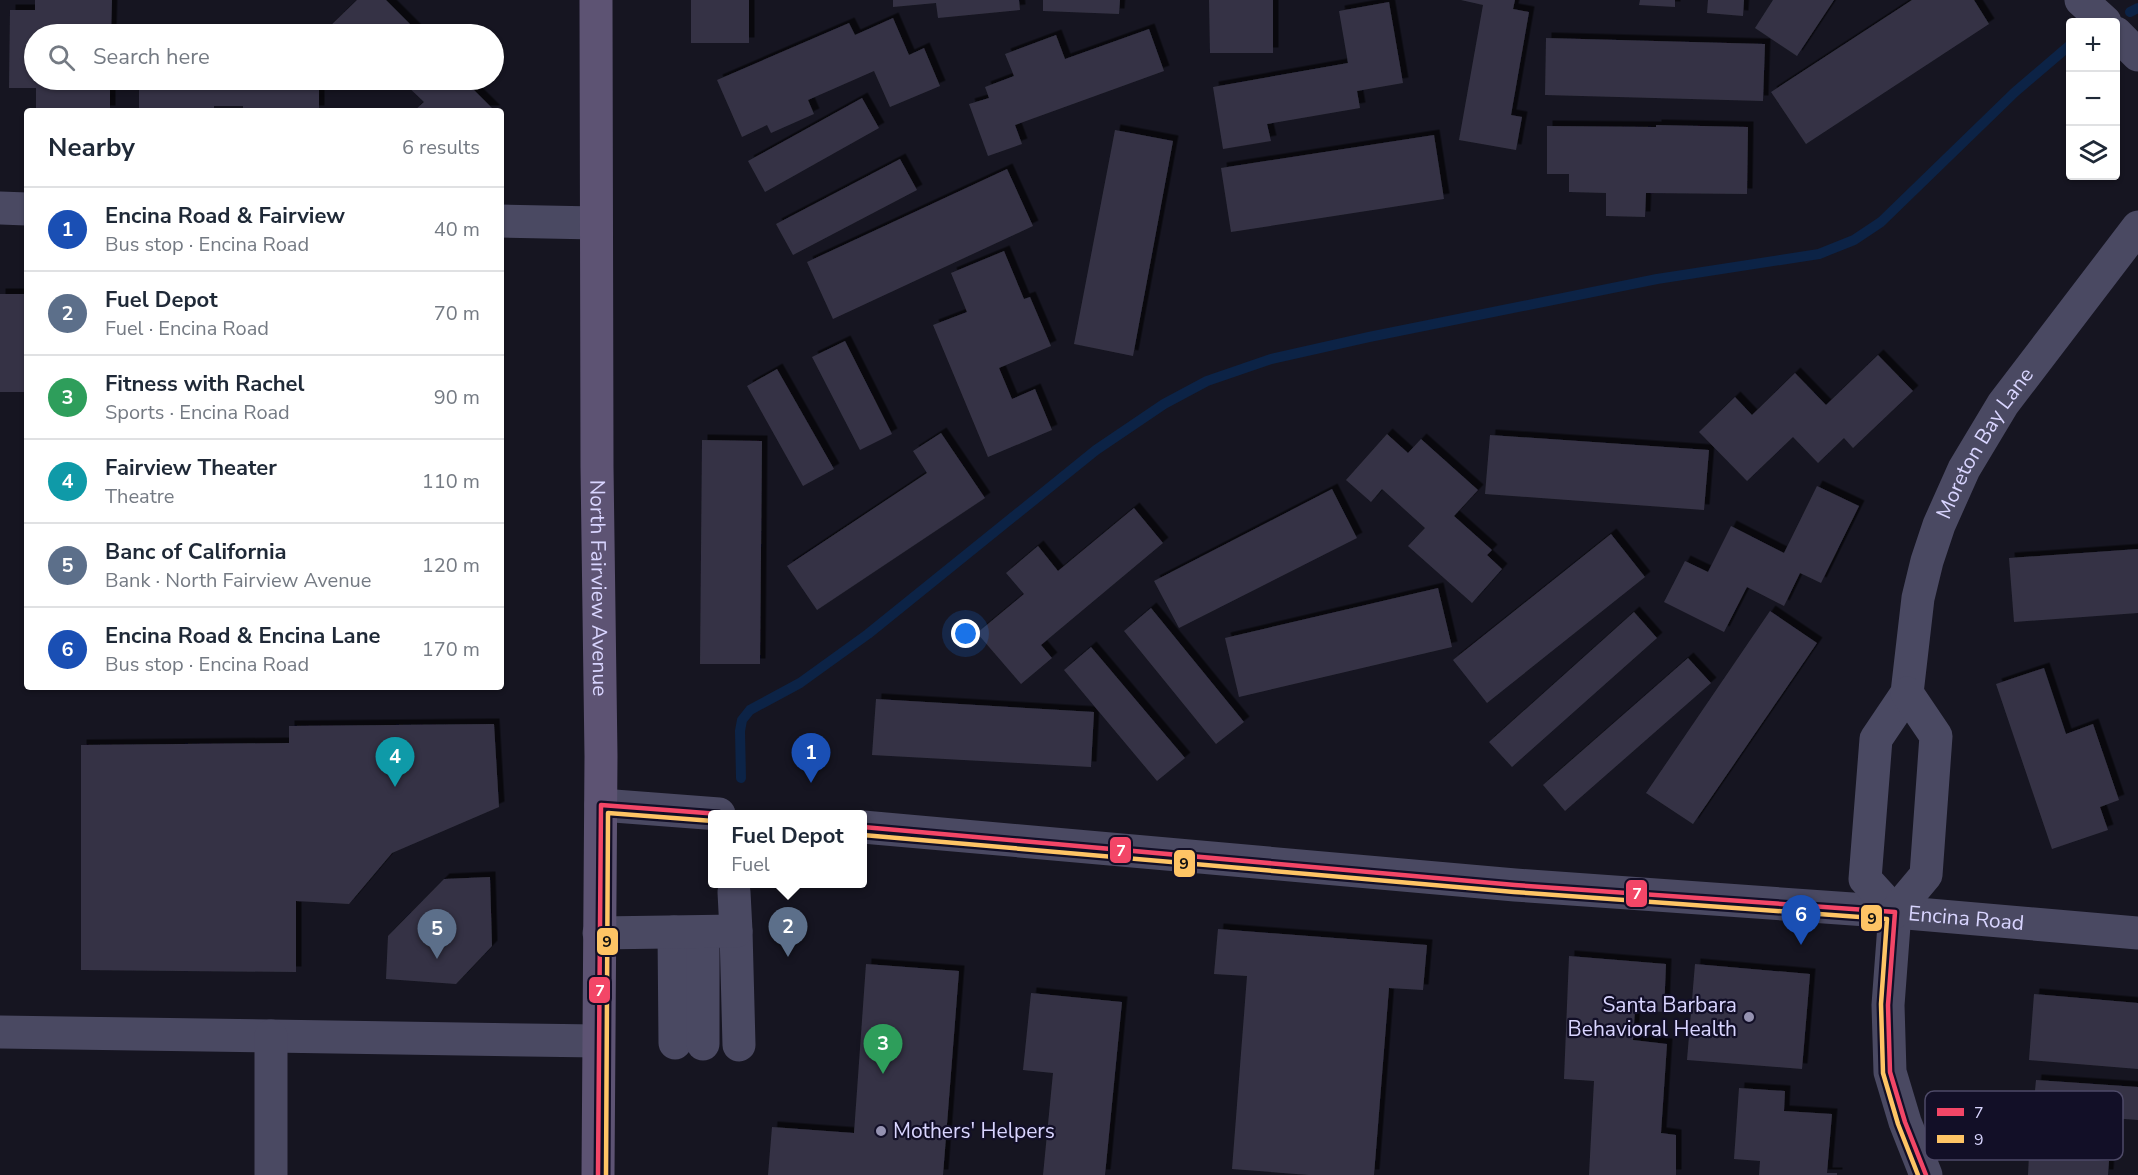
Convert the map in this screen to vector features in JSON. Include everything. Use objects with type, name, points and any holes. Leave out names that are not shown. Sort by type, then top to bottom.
[{"type":"main road","name":"North Fairview Avenue","points":[[596,0],[600,805],[598,1175]]},
{"type":"street","points":[[2081,0],[2100,18]]},
{"type":"street","points":[[2120,38],[2138,55]]},
{"type":"street","points":[[0,208],[24,209]]},
{"type":"street","points":[[504,221],[596,223]]},
{"type":"street","name":"Moreton Bay Lane","points":[[1895,912],[1865,879],[1876,739],[1907,693],[1918,598],[1939,525],[1964,469],[2003,404],[2138,227]]},
{"type":"street","points":[[1907,693],[1936,736],[1926,874],[1895,912],[1888,1005],[1890,1071],[1905,1122],[1926,1175]]},
{"type":"street","points":[[600,805],[708,813]]},
{"type":"street","name":"Encina Road","points":[[867,827],[1515,885],[1895,912],[2138,933]]},
{"type":"street","points":[[734,892],[739,1045]]},
{"type":"street","points":[[599,933],[736,931]]},
{"type":"street","points":[[688,932],[689,1044]]},
{"type":"street","points":[[0,1032],[598,1041]]},
{"type":"street","points":[[271,1036],[271,1175]]},
{"type":"building","points":[[35,0],[112,0],[111,24],[24,24],[24,88],[9,88],[10,10],[35,10]]},
{"type":"building","points":[[357,0],[386,0],[410,24],[332,24]]},
{"type":"building","points":[[691,0],[749,0],[749,43],[691,43]]},
{"type":"building","points":[[893,0],[1019,0],[1020,10],[938,18],[936,3],[893,7]]},
{"type":"building","points":[[1043,0],[1120,0],[1119,14],[1043,11]]},
{"type":"building","points":[[1209,0],[1273,0],[1273,53],[1210,53]]},
{"type":"building","points":[[1461,0],[1515,0],[1513,9],[1529,12],[1511,115],[1522,117],[1516,150],[1459,140],[1483,5]]},
{"type":"building","points":[[1640,0],[1675,0],[1675,7],[1639,5]]},
{"type":"building","points":[[1708,0],[1744,0],[1743,16],[1707,13]]},
{"type":"building","points":[[1773,0],[1834,0],[1797,56],[1755,28]]},
{"type":"building","points":[[1912,0],[1974,0],[1989,24],[1806,144],[1771,92]]},
{"type":"building","points":[[1389,2],[1403,83],[1357,91],[1360,108],[1267,124],[1271,141],[1223,149],[1213,87],[1348,63],[1339,11]]},
{"type":"building","points":[[893,18],[909,55],[924,48],[940,86],[890,107],[874,71],[808,100],[814,114],[771,133],[767,125],[742,137],[717,80],[849,23],[855,35]]},
{"type":"building","points":[[1149,29],[1164,71],[1015,125],[1022,144],[988,156],[969,104],[989,98],[985,87],[1014,76],[1005,54],[1056,35],[1065,59]]},
{"type":"building","points":[[1546,38],[1765,44],[1763,101],[1545,95]]},
{"type":"building","points":[[36,90],[110,90],[110,108],[36,108]]},
{"type":"building","points":[[139,90],[319,90],[319,108],[214,106],[214,108],[139,108]]},
{"type":"building","points":[[411,90],[474,90],[492,108],[417,108],[424,102]]},
{"type":"building","points":[[862,98],[879,128],[765,192],[748,161]]},
{"type":"building","points":[[1656,125],[1748,127],[1747,194],[1646,193],[1645,217],[1606,216],[1606,193],[1569,192],[1569,174],[1547,174],[1547,126],[1656,127]]},
{"type":"building","points":[[1115,130],[1173,141],[1133,356],[1074,344]]},
{"type":"building","points":[[1434,135],[1444,199],[1231,232],[1221,168]]},
{"type":"building","points":[[900,159],[917,190],[793,255],[776,224]]},
{"type":"building","points":[[1007,169],[1033,226],[833,319],[807,262]]},
{"type":"building","points":[[1004,251],[1024,299],[1030,297],[1051,346],[999,368],[1012,399],[1035,389],[1052,430],[988,457],[933,325],[967,312],[951,273]]},
{"type":"building","points":[[0,294],[24,294],[24,392],[0,392]]},
{"type":"building","points":[[845,341],[892,434],[860,450],[812,357]]},
{"type":"building","points":[[1878,355],[1913,391],[1853,448],[1844,438],[1818,463],[1793,437],[1747,481],[1699,432],[1735,397],[1752,415],[1795,373],[1826,405]]},
{"type":"building","points":[[777,369],[834,469],[803,486],[747,386]]},
{"type":"building","points":[[941,433],[985,498],[817,610],[787,566],[927,473],[913,451]]},
{"type":"building","points":[[1387,434],[1408,453],[1421,439],[1478,490],[1454,516],[1492,550],[1487,555],[1502,569],[1472,603],[1408,546],[1425,528],[1382,489],[1371,502],[1346,480]]},
{"type":"building","points":[[1490,435],[1709,450],[1704,510],[1485,494]]},
{"type":"building","points":[[702,440],[762,441],[760,664],[700,664]]},
{"type":"building","points":[[1817,486],[1859,506],[1821,583],[1800,573],[1784,606],[1747,587],[1724,632],[1664,602],[1685,561],[1708,572],[1731,526],[1784,553]]},
{"type":"building","points":[[1332,489],[1357,538],[1179,628],[1154,581]]},
{"type":"building","points":[[1134,508],[1163,543],[1041,645],[1052,658],[1021,684],[977,633],[1024,594],[1006,573],[1038,546],[1058,571]]},
{"type":"building","points":[[1611,534],[1645,577],[1487,703],[1453,660]]},
{"type":"building","points":[[2138,549],[2138,613],[2014,622],[2009,558]]},
{"type":"building","points":[[1438,588],[1452,647],[1239,697],[1225,638]]},
{"type":"building","points":[[1151,608],[1244,722],[1216,744],[1124,631]]},
{"type":"building","points":[[1770,611],[1817,643],[1693,824],[1646,793]]},
{"type":"building","points":[[1634,612],[1657,638],[1512,767],[1489,742]]},
{"type":"building","points":[[1091,647],[1185,758],[1157,781],[1064,670]]},
{"type":"building","points":[[1688,658],[1711,683],[1565,811],[1543,785]]},
{"type":"building","points":[[2044,668],[2066,734],[2093,724],[2119,800],[2100,807],[2108,830],[2052,849],[1996,684]]},
{"type":"building","points":[[876,699],[1094,712],[1091,767],[872,755]]},
{"type":"building","points":[[494,724],[499,807],[392,853],[349,904],[296,901],[296,972],[81,970],[81,745],[289,743],[289,726]]},
{"type":"building","points":[[490,877],[492,946],[456,984],[386,979],[388,936],[444,879]]},
{"type":"building","points":[[1218,929],[1427,945],[1423,990],[1389,988],[1374,1175],[1309,1175],[1232,1169],[1247,976],[1214,974]]},
{"type":"building","points":[[1569,956],[1666,964],[1664,1012],[1635,1010],[1633,1040],[1667,1044],[1661,1133],[1676,1135],[1676,1175],[1589,1175],[1594,1081],[1564,1079]]},
{"type":"building","points":[[866,964],[959,971],[943,1175],[768,1175],[772,1127],[854,1133]]},
{"type":"building","name":"Santa Barbara Behavioral Health","points":[[1695,964],[1810,974],[1802,1069],[1687,1060]]},
{"type":"building","points":[[1031,993],[1122,1002],[1105,1175],[1043,1175],[1053,1073],[1023,1070]]},
{"type":"building","points":[[2034,994],[2138,1003],[2138,1069],[2029,1060]]},
{"type":"building","points":[[2036,1080],[2138,1087],[2138,1120],[2123,1119],[2123,1091],[2035,1091]]},
{"type":"building","points":[[1739,1088],[1785,1091],[1784,1111],[1832,1114],[1827,1173],[1837,1173],[1837,1175],[1759,1175],[1760,1161],[1734,1159]]},
{"type":"building","points":[[2029,1160],[2109,1161],[2108,1175],[2028,1175]]},
{"type":"waterway","points":[[2130,12],[2138,8]]},
{"type":"waterway","points":[[741,778],[740,731],[742,720],[750,710],[800,683],[868,634],[1096,450],[1164,404],[1207,381],[1271,359],[1657,279],[1819,254],[1854,240],[1881,222],[2015,92],[2066,48]]},
{"type":"transit line","name":"7","points":[[601,805],[708,813]]},
{"type":"transit line","name":"7","points":[[598,1175],[601,805]]},
{"type":"transit line","name":"9","points":[[606,1175],[608,813],[708,821]]},
{"type":"transit line","name":"7","points":[[867,827],[1515,885],[1895,912]]},
{"type":"transit line","name":"9","points":[[867,835],[1514,892],[1887,919],[1881,1004],[1883,1073],[1898,1124],[1918,1175]]},
{"type":"transit line","name":"7","points":[[1895,912],[1888,1005],[1890,1072],[1905,1122],[1926,1175]]},
{"type":"place","name":"Encina Road & Fairview","points":[[811,783]]},
{"type":"place","name":"Fairview Theater","points":[[395,787]]},
{"type":"place","name":"Encina Road & Encina Lane","points":[[1801,945]]},
{"type":"place","name":"Fuel Depot","points":[[788,957]]},
{"type":"place","name":"Banc of California","points":[[437,959]]},
{"type":"place","name":"Santa Barbara Behavioral Health","points":[[1749,1017]]},
{"type":"place","name":"Fitness with Rachel","points":[[883,1074]]},
{"type":"place","name":"Mothers' Helpers","points":[[881,1131]]}]
